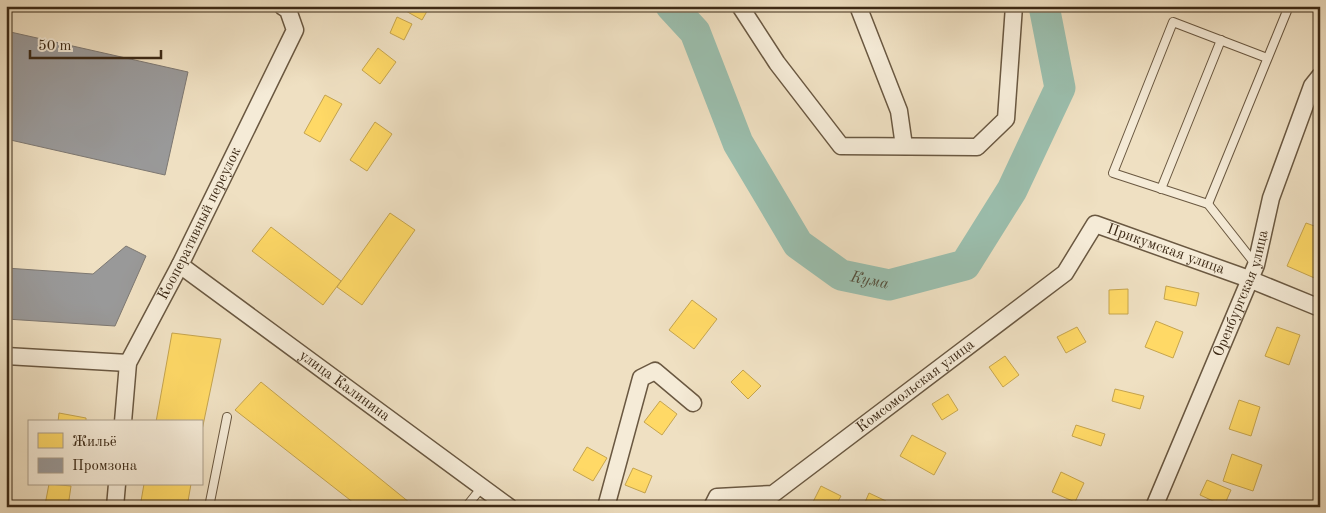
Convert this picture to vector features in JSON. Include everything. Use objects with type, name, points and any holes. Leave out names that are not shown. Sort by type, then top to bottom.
[{"type":"street","name":"Кооперативный переулок","points":[[123,420],[128,364],[180,265],[295,30],[288,10],[282,6]]},
{"type":"street","points":[[740,6],[777,63],[841,146],[977,147],[1006,119],[1014,6]]},
{"type":"street","points":[[858,6],[899,111],[904,146]]},
{"type":"street","name":"Оренбургская улица","points":[[1154,507],[1252,272],[1271,198],[1312,86],[1320,76]]},
{"type":"street","name":"Прикумская улица","points":[[1096,224],[1252,272],[1320,308]]},
{"type":"street","name":"Комсомольская улица","points":[[714,502],[773,494],[1065,273],[1096,224]]},
{"type":"street","name":"улица Калинина","points":[[180,265],[509,507]]},
{"type":"street","points":[[6,356],[128,364]]},
{"type":"street","points":[[606,507],[642,378],[655,372],[693,404]]},
{"type":"street","points":[[114,507],[117,486]]},
{"type":"street","points":[[714,502],[740,507]]},
{"type":"lane","points":[[1208,204],[1289,6]]},
{"type":"lane","points":[[1252,272],[1208,204],[1113,173],[1173,22],[1267,58]]},
{"type":"lane","points":[[1161,189],[1221,40]]},
{"type":"lane","points":[[209,507],[227,418]]},
{"type":"lane","points":[[466,507],[482,487]]},
{"type":"building: Жильё","points":[[406,6],[430,6],[422,20],[404,10]]},
{"type":"building: Жильё","points":[[397,17],[412,24],[404,40],[390,33]]},
{"type":"building: Жильё","points":[[378,48],[396,62],[380,84],[362,70]]},
{"type":"building: Жильё","points":[[325,95],[342,104],[320,142],[304,133]]},
{"type":"building: Жильё","points":[[375,122],[392,134],[367,171],[350,160]]},
{"type":"building: Жильё","points":[[390,213],[415,230],[362,305],[337,287]]},
{"type":"building: Жильё","points":[[1306,223],[1320,228],[1319,280],[1287,266]]},
{"type":"building: Жильё","points":[[271,227],[341,281],[323,305],[252,251]]},
{"type":"building: Жильё","points":[[1166,286],[1199,293],[1196,306],[1164,299]]},
{"type":"building: Жильё","points":[[1128,289],[1128,314],[1109,314],[1109,290]]},
{"type":"building: Жильё","points":[[692,300],[717,319],[694,349],[669,330]]},
{"type":"building: Жильё","points":[[1156,321],[1183,332],[1173,358],[1145,347]]},
{"type":"building: Жильё","points":[[1077,327],[1086,342],[1066,353],[1057,337]]},
{"type":"building: Жильё","points":[[1277,327],[1300,335],[1289,365],[1265,356]]},
{"type":"building: Жильё","points":[[172,333],[221,339],[202,430],[202,420],[156,420]]},
{"type":"building: Жильё","points":[[1005,356],[1019,375],[1003,387],[989,367]]},
{"type":"building: Жильё","points":[[743,370],[761,386],[748,399],[731,382]]},
{"type":"building: Жильё","points":[[261,382],[415,507],[359,507],[235,410]]},
{"type":"building: Жильё","points":[[1115,389],[1144,396],[1140,409],[1112,401]]},
{"type":"building: Жильё","points":[[948,394],[958,410],[942,420],[932,404]]},
{"type":"building: Жильё","points":[[1239,400],[1260,407],[1251,436],[1229,429]]},
{"type":"building: Жильё","points":[[660,401],[677,414],[662,435],[644,422]]},
{"type":"building: Жильё","points":[[59,413],[86,418],[86,420],[58,420]]},
{"type":"building: Жильё","points":[[1076,425],[1105,434],[1101,446],[1072,436]]},
{"type":"building: Жильё","points":[[912,435],[946,453],[934,475],[900,456]]},
{"type":"building: Жильё","points":[[587,447],[607,458],[593,481],[573,470]]},
{"type":"building: Жильё","points":[[1232,454],[1262,465],[1253,491],[1223,481]]},
{"type":"building: Жильё","points":[[633,468],[652,476],[645,493],[625,485]]},
{"type":"building: Жильё","points":[[1061,472],[1084,483],[1075,502],[1052,492]]},
{"type":"building: Жильё","points":[[1207,480],[1231,490],[1224,506],[1200,495]]},
{"type":"building: Жильё","points":[[49,486],[71,486],[68,507],[45,505]]},
{"type":"building: Жильё","points":[[144,486],[191,486],[187,507],[140,507]]},
{"type":"building: Жильё","points":[[821,486],[841,496],[835,507],[818,507],[812,504]]},
{"type":"building: Жильё","points":[[869,493],[886,501],[883,507],[863,507]]},
{"type":"building: Промзона","points":[[6,31],[188,72],[165,175],[6,139]]},
{"type":"building: Промзона","points":[[126,246],[146,256],[115,326],[6,319],[6,268],[93,274]]},
{"type":"waterway","name":"Кума","points":[[671,6],[695,32],[738,143],[798,244],[841,275],[889,285],[965,265],[1012,190],[1060,88],[1044,6]]}]
